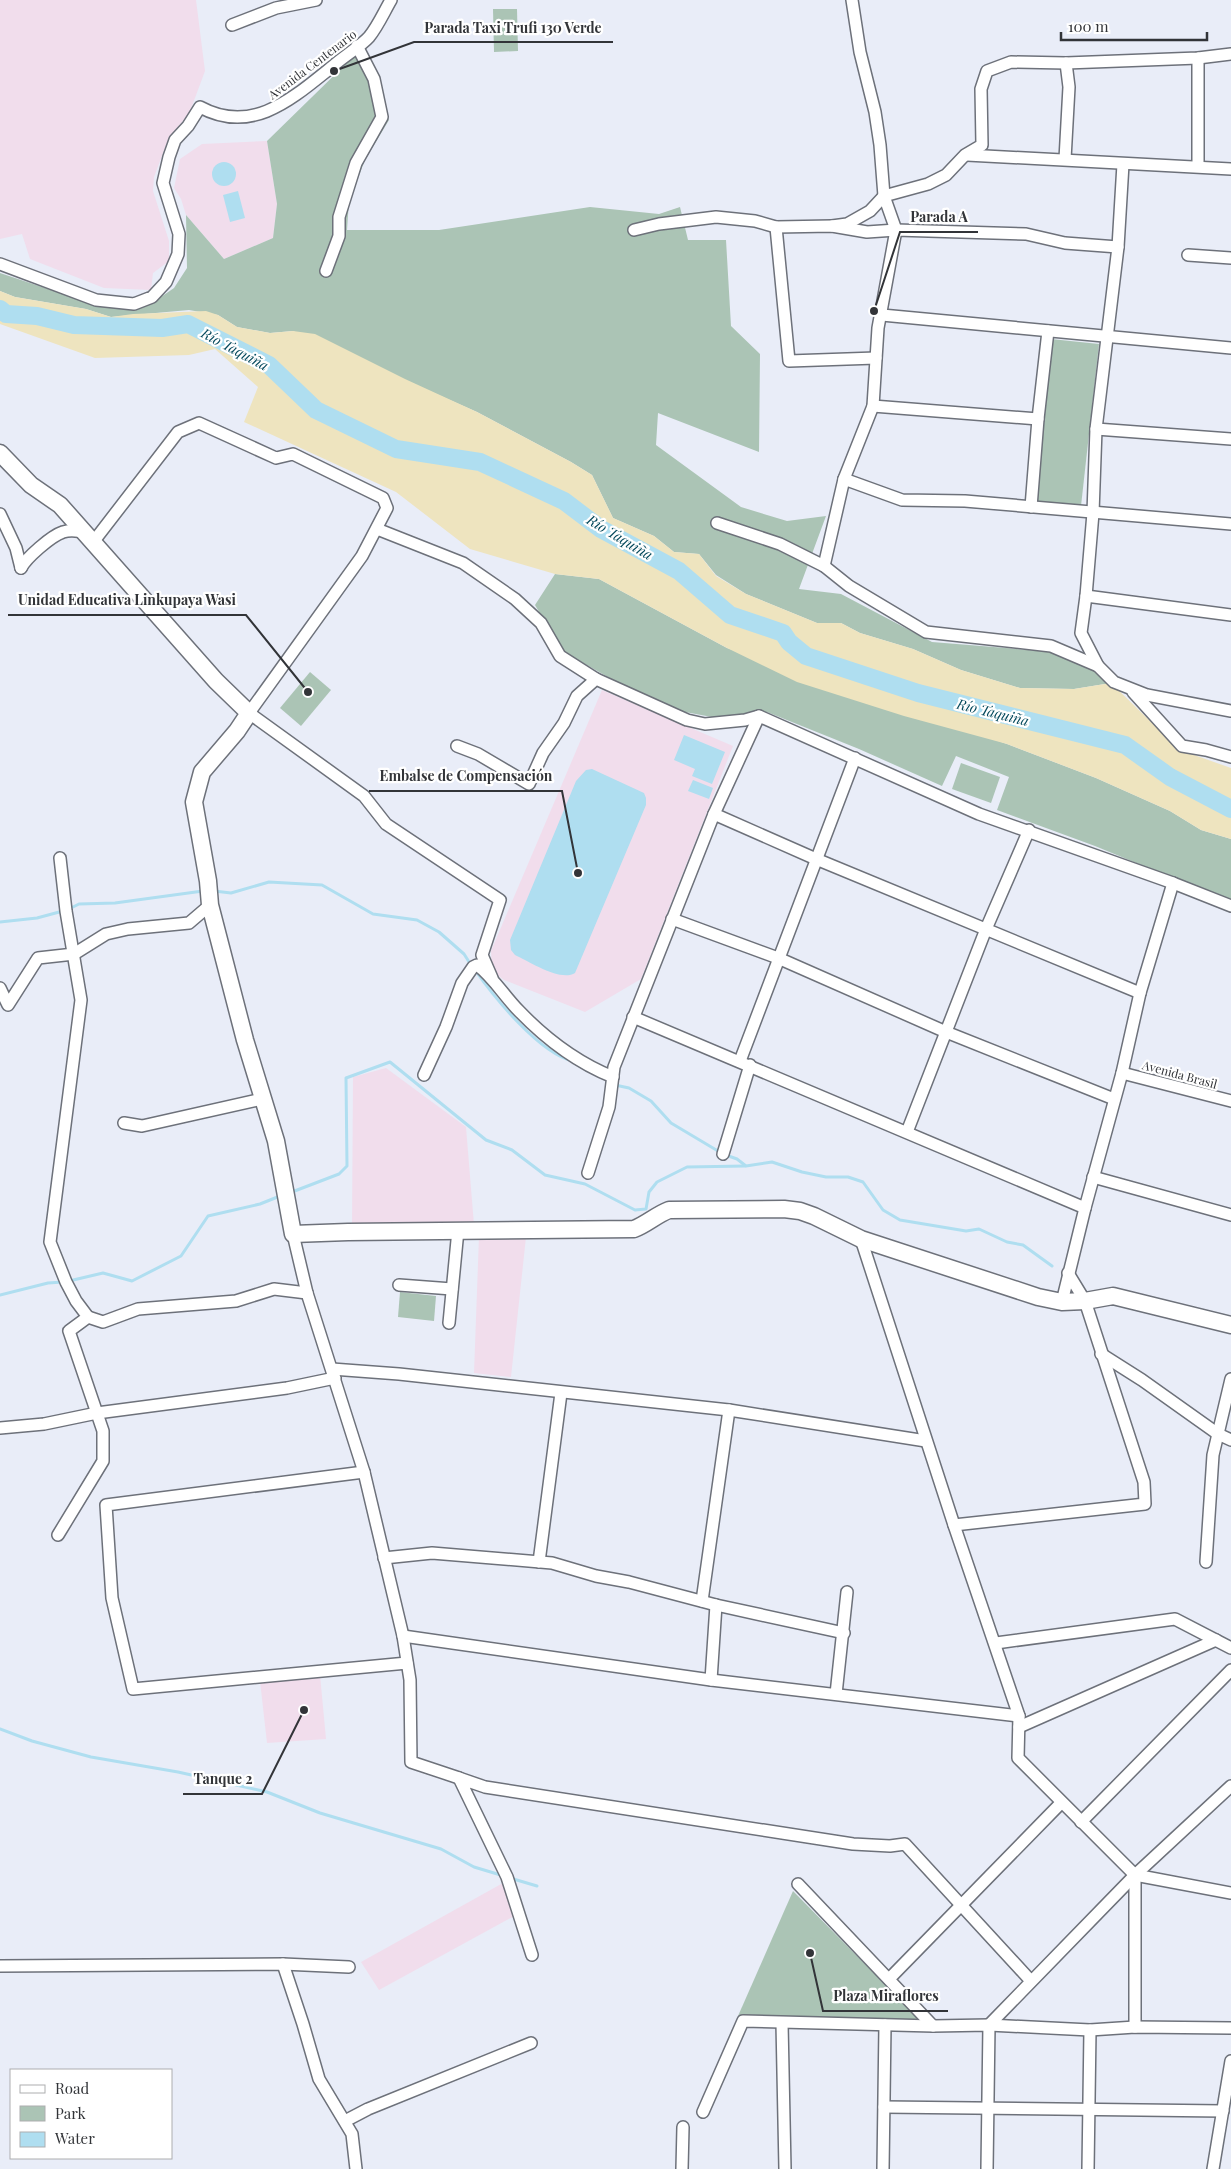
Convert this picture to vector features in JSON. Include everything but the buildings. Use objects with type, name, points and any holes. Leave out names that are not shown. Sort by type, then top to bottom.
[{"type":"street","points":[[232,25],[276,8],[316,0]]},
{"type":"street","name":"Avenida Centenario","points":[[0,264],[96,300],[134,304],[152,297],[166,282],[178,254],[179,234],[163,183],[169,157],[175,140],[188,126],[200,107],[215,116],[237,117],[273,110],[299,93],[368,38],[391,0]]},
{"type":"street","points":[[824,566],[844,479],[873,406],[878,328],[882,315],[896,230],[884,196],[876,112],[860,52],[852,0]]},
{"type":"street","points":[[326,271],[339,236],[339,217],[356,163],[382,117],[374,79],[357,46]]},
{"type":"street","points":[[634,230],[659,224],[716,217],[776,227],[847,224],[870,211],[884,196],[928,184],[946,176],[965,154],[982,145],[981,89],[987,71],[1011,62],[1066,63],[1198,58],[1231,54]]},
{"type":"street","points":[[1198,58],[1198,166]]},
{"type":"street","points":[[1065,159],[1069,87],[1066,63]]},
{"type":"street","points":[[965,154],[1231,169]]},
{"type":"street","points":[[1123,164],[1118,247],[1096,429],[1093,512],[1081,633],[1098,666],[1114,682],[1147,695],[1231,711]]},
{"type":"street","points":[[832,226],[867,232],[896,230],[1026,234],[1065,243],[1118,247]]},
{"type":"street","points":[[776,227],[789,361],[876,358]]},
{"type":"street","points":[[1188,255],[1231,258]]},
{"type":"street","points":[[882,315],[1108,338],[1231,348]]},
{"type":"street","points":[[1031,507],[1048,331]]},
{"type":"street","points":[[873,406],[1038,419]]},
{"type":"street","points":[[90,537],[178,432],[199,422],[276,458],[293,454],[382,498],[387,508],[377,529],[347,578],[283,663],[237,731],[202,772],[194,802],[208,881],[210,905],[262,1099],[276,1141],[293,1234],[307,1293],[364,1472],[403,1636],[410,1680],[411,1762],[485,1787],[834,1841],[890,1846],[905,1844],[1031,1981]]},
{"type":"street","points":[[1096,429],[1231,440]]},
{"type":"street","points":[[0,452],[31,484],[60,504],[216,681],[249,713],[364,796],[386,824],[500,900],[482,955],[492,978]]},
{"type":"street","points":[[844,479],[902,500],[965,501],[1231,524]]},
{"type":"street","points":[[0,514],[16,548],[21,568],[24,562],[62,532],[77,531],[90,537]]},
{"type":"street","points":[[717,522],[780,544],[824,566],[848,586],[926,632],[1051,646],[1098,666]]},
{"type":"street","points":[[377,529],[463,563],[500,588],[541,623],[560,656],[596,680],[687,720],[705,724],[745,720],[759,716],[979,814],[1029,830],[1231,906]]},
{"type":"street","points":[[1086,596],[1231,615]]},
{"type":"street","points":[[457,746],[478,754],[529,784],[543,753],[564,723],[577,696],[596,680]]},
{"type":"street","points":[[1129,687],[1182,746],[1231,757]]},
{"type":"street","points":[[588,1173],[609,1107],[614,1067],[714,814],[759,716]]},
{"type":"street","points":[[723,1154],[745,1063],[778,958],[855,758]]},
{"type":"street","points":[[714,814],[816,859],[1140,993]]},
{"type":"street","points":[[908,1132],[986,929],[1029,830]]},
{"type":"street","points":[[60,858],[66,911],[81,1000],[50,1242],[76,1301],[88,1317],[103,1322],[138,1309],[236,1302],[274,1289],[307,1293]]},
{"type":"street","points":[[1062,1302],[1085,1208],[1122,1073],[1140,993],[1173,883]]},
{"type":"street","points":[[0,988],[8,1005],[38,958],[74,954],[106,934],[128,929],[189,923],[210,905]]},
{"type":"street","points":[[672,919],[778,958],[946,1032],[1114,1099]]},
{"type":"street","points":[[424,1075],[446,1027],[462,983],[469,972],[477,966],[492,978],[518,1010],[548,1038],[597,1071],[613,1077]]},
{"type":"street","points":[[633,1017],[1085,1208]]},
{"type":"street","name":"Avenida Brasil","points":[[1122,1073],[1231,1101]]},
{"type":"street","points":[[124,1122],[142,1126],[262,1099]]},
{"type":"street","points":[[1093,1178],[1231,1215]]},
{"type":"street","points":[[293,1234],[458,1230],[634,1229],[644,1225],[657,1214],[669,1210],[784,1209],[800,1211],[814,1216],[861,1239],[1016,1290],[1062,1302],[1085,1302],[1113,1296],[1231,1324]]},
{"type":"street","points":[[449,1323],[458,1230]]},
{"type":"street","points":[[861,1239],[954,1524],[996,1642],[1019,1722],[1018,1758],[1061,1803],[1135,1874],[1231,1893]]},
{"type":"street","points":[[954,1524],[1146,1504],[1144,1482],[1100,1354],[1085,1302],[1068,1273]]},
{"type":"street","points":[[399,1285],[452,1289]]},
{"type":"street","points":[[58,1535],[103,1462],[104,1432],[69,1331],[88,1317]]},
{"type":"street","points":[[1100,1354],[1142,1380],[1218,1434],[1231,1440]]},
{"type":"street","points":[[0,1428],[44,1424],[97,1413],[278,1389],[334,1374],[399,1374],[729,1410],[926,1440]]},
{"type":"street","points":[[1206,1562],[1213,1455],[1231,1379]]},
{"type":"street","points":[[539,1562],[561,1393]]},
{"type":"street","points":[[702,1601],[729,1410]]},
{"type":"street","points":[[364,1472],[106,1505],[112,1598],[133,1689],[407,1663]]},
{"type":"street","points":[[384,1558],[432,1553],[552,1563],[596,1576],[629,1582],[716,1605],[844,1633]]},
{"type":"street","points":[[836,1694],[847,1592]]},
{"type":"street","points":[[711,1680],[716,1605]]},
{"type":"street","points":[[996,1642],[1175,1619],[1231,1648]]},
{"type":"street","points":[[403,1636],[711,1680],[836,1694],[1019,1722],[1216,1640]]},
{"type":"street","points":[[1081,1822],[1231,1670]]},
{"type":"street","points":[[459,1778],[507,1877],[532,1955]]},
{"type":"street","points":[[987,2169],[989,2025],[1135,1874],[1231,1786]]},
{"type":"street","points":[[889,1979],[1061,1803]]},
{"type":"street","points":[[1135,1874],[1135,2027]]},
{"type":"street","points":[[798,1884],[933,2026]]},
{"type":"street","points":[[0,1966],[282,1964],[349,1967]]},
{"type":"street","points":[[282,1964],[303,2024],[319,2079],[352,2134],[356,2169]]},
{"type":"street","points":[[703,2112],[743,2021],[933,2026],[989,2025],[1090,2030],[1135,2027],[1231,2028]]},
{"type":"street","points":[[782,2023],[785,2169]]},
{"type":"street","points":[[883,2169],[885,2025]]},
{"type":"street","points":[[1088,2169],[1090,2030]]},
{"type":"street","points":[[345,2121],[368,2109],[531,2043]]},
{"type":"street","points":[[1213,2169],[1231,2062]]},
{"type":"street","points":[[884,2107],[1223,2111]]},
{"type":"street","points":[[682,2169],[683,2127]]},
{"type":"shaded area","points":[[0,0],[196,0],[205,71],[189,114],[169,137],[154,177],[153,191],[169,241],[169,261],[153,273],[151,290],[104,288],[30,259],[22,234],[0,239]]},
{"type":"shaded area","points":[[267,141],[277,204],[273,238],[224,259],[186,215],[181,199],[174,188],[180,159],[202,144]]},
{"type":"shaded area","points":[[602,690],[733,746],[641,979],[585,1012],[504,980],[492,971],[491,951]]},
{"type":"shaded area","points":[[386,1068],[466,1127],[474,1225],[352,1226],[353,1077]]},
{"type":"shaded area","points":[[479,1236],[526,1237],[511,1377],[474,1373]]},
{"type":"shaded area","points":[[320,1675],[326,1739],[267,1743],[260,1681]]},
{"type":"shaded area","points":[[503,1883],[516,1915],[379,1990],[361,1962]]},
{"type":"green space","points":[[493,9],[517,9],[518,51],[494,52]]},
{"type":"green space","points":[[357,53],[389,120],[365,160],[349,201],[347,230],[439,230],[590,207],[659,214],[680,207],[688,240],[726,240],[731,326],[760,354],[759,452],[658,413],[656,445],[741,507],[787,521],[826,516],[799,589],[841,594],[932,642],[1053,652],[1098,671],[1111,683],[1074,689],[1020,688],[961,670],[913,649],[860,633],[841,623],[817,623],[746,594],[716,575],[699,554],[674,552],[654,536],[613,518],[592,475],[571,462],[477,412],[293,331],[270,333],[237,327],[218,315],[189,310],[111,317],[86,309],[15,297],[0,291],[0,273],[84,301],[128,310],[158,299],[174,288],[187,268],[186,215],[224,259],[273,238],[277,204],[267,141]]},
{"type":"green space","points":[[1051,339],[1099,344],[1081,506],[1035,501]]},
{"type":"green space","points":[[555,574],[599,579],[727,648],[1007,744],[1096,778],[1170,811],[1201,830],[1231,839],[1231,902],[1095,846],[997,810],[1009,777],[956,756],[942,786],[859,749],[767,712],[717,718],[680,711],[615,681],[562,651],[535,605]]},
{"type":"green space","points":[[310,672],[331,690],[301,726],[280,708]]},
{"type":"green space","points":[[961,763],[1000,777],[991,803],[952,789]]},
{"type":"green space","points":[[400,1292],[436,1296],[434,1321],[398,1317]]},
{"type":"green space","points":[[793,1891],[920,2020],[738,2016]]},
{"type":"sand","points":[[0,291],[15,297],[86,309],[111,317],[133,314],[206,311],[218,315],[237,327],[270,333],[293,331],[315,334],[405,379],[477,412],[571,462],[592,475],[613,518],[654,536],[674,552],[699,554],[716,576],[746,594],[817,623],[841,623],[860,633],[913,649],[961,670],[1020,688],[1074,689],[1111,683],[1180,750],[1231,768],[1231,839],[1201,830],[1170,811],[1096,778],[1007,744],[904,716],[797,682],[727,648],[599,579],[555,574],[470,549],[396,492],[244,422],[258,387],[215,349],[189,355],[95,358],[0,324]]},
{"type":"water","points":[[224,162],[232,166],[236,174],[232,182],[224,186],[216,182],[212,174],[216,166]]},
{"type":"water","points":[[238,191],[245,218],[230,222],[223,195]]},
{"type":"water","points":[[684,735],[725,752],[712,784],[692,776],[695,769],[674,760]]},
{"type":"water","points":[[592,769],[644,793],[646,805],[575,973],[562,975],[545,970],[515,955],[511,950],[510,940],[576,781],[586,770]]},
{"type":"water","points":[[693,780],[713,788],[709,799],[688,791]]},
{"type":"waterway","name":"Río Taquiña","points":[[0,309],[6,314],[37,316],[74,325],[162,328],[188,324],[269,365],[316,410],[396,449],[480,462],[564,501],[601,529],[679,571],[730,615],[783,633],[789,642],[806,656],[918,693],[1125,745],[1170,777],[1231,809]]},
{"type":"waterway","points":[[214,891],[231,893],[269,882],[322,885],[373,914],[417,920],[439,932],[464,954],[471,965]]},
{"type":"waterway","points":[[69,909],[79,904],[115,903],[203,891]]},
{"type":"waterway","points":[[0,922],[37,918],[63,911]]},
{"type":"waterway","points":[[475,970],[506,1009],[532,1036],[546,1048],[573,1061]]},
{"type":"waterway","points":[[292,1192],[339,1174],[347,1166],[346,1078],[390,1062],[486,1140],[512,1150],[545,1175],[585,1184],[635,1210],[646,1209],[649,1192],[657,1182],[687,1167],[745,1166]]},
{"type":"waterway","points":[[615,1085],[629,1088],[651,1101],[671,1123],[723,1154],[737,1159],[746,1166],[772,1162],[802,1172],[826,1177],[848,1177],[863,1182],[883,1210],[900,1220],[966,1231],[979,1229],[1007,1242],[1023,1245],[1052,1266]]},
{"type":"waterway","points":[[69,1281],[103,1273],[132,1281],[181,1256],[208,1216],[260,1204],[280,1196]]},
{"type":"waterway","points":[[0,1295],[48,1283],[63,1282]]},
{"type":"waterway","points":[[0,1729],[32,1741],[91,1757],[178,1772],[267,1792],[320,1813],[441,1849],[474,1867],[504,1876]]},
{"type":"waterway","points":[[510,1878],[537,1886]]},
{"type":"place","name":"Parada Taxi Trufi 130 Verde","points":[[334,71]]},
{"type":"place","name":"Parada A","points":[[874,311]]},
{"type":"place","name":"Unidad Educativa Linkupaya Wasi","points":[[308,692]]},
{"type":"place","name":"Embalse de Compensación","points":[[578,873]]},
{"type":"place","name":"Tanque 2","points":[[304,1710]]},
{"type":"place","name":"Plaza Miraflores","points":[[810,1953]]}]
